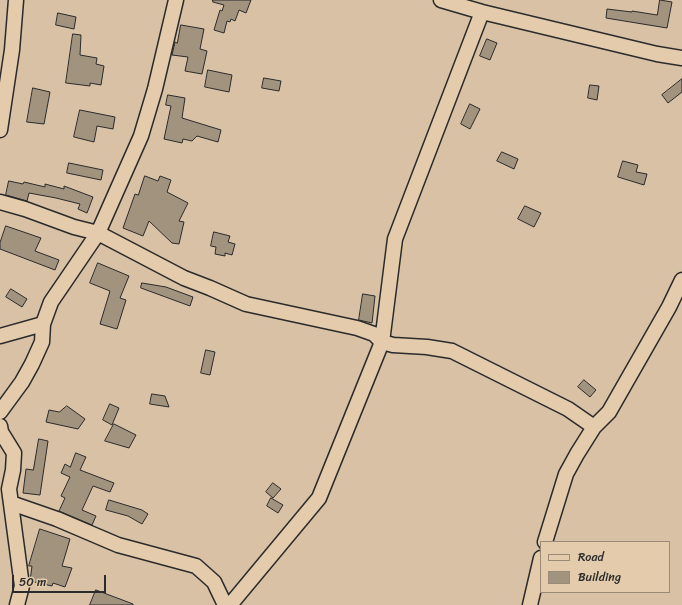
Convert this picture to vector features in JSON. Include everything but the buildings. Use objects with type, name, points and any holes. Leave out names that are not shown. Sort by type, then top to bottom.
[{"type":"street","points":[[0,130],[12,50],[16,0]]},
{"type":"street","points":[[0,412],[22,382],[32,364],[42,342],[43,324],[51,302],[98,233],[141,136],[155,89],[176,0]]},
{"type":"street","points":[[441,0],[482,12],[657,54],[682,58]]},
{"type":"street","points":[[230,605],[319,498],[382,342],[394,239],[482,12]]},
{"type":"street","points":[[0,202],[25,209],[74,227],[98,233],[184,278],[246,304],[357,328],[374,334],[382,342],[394,345],[427,347],[452,352],[568,409],[594,427]]},
{"type":"street","points":[[546,541],[566,474],[594,427],[608,412],[669,307],[682,280]]},
{"type":"street","points":[[0,336],[43,324]]},
{"type":"street","points":[[0,426],[0,432],[14,452],[13,470],[9,489],[22,586],[17,605]]},
{"type":"street","points":[[11,503],[56,519],[118,545],[196,566],[214,582],[225,605]]},
{"type":"street","points":[[530,605],[540,562]]}]
